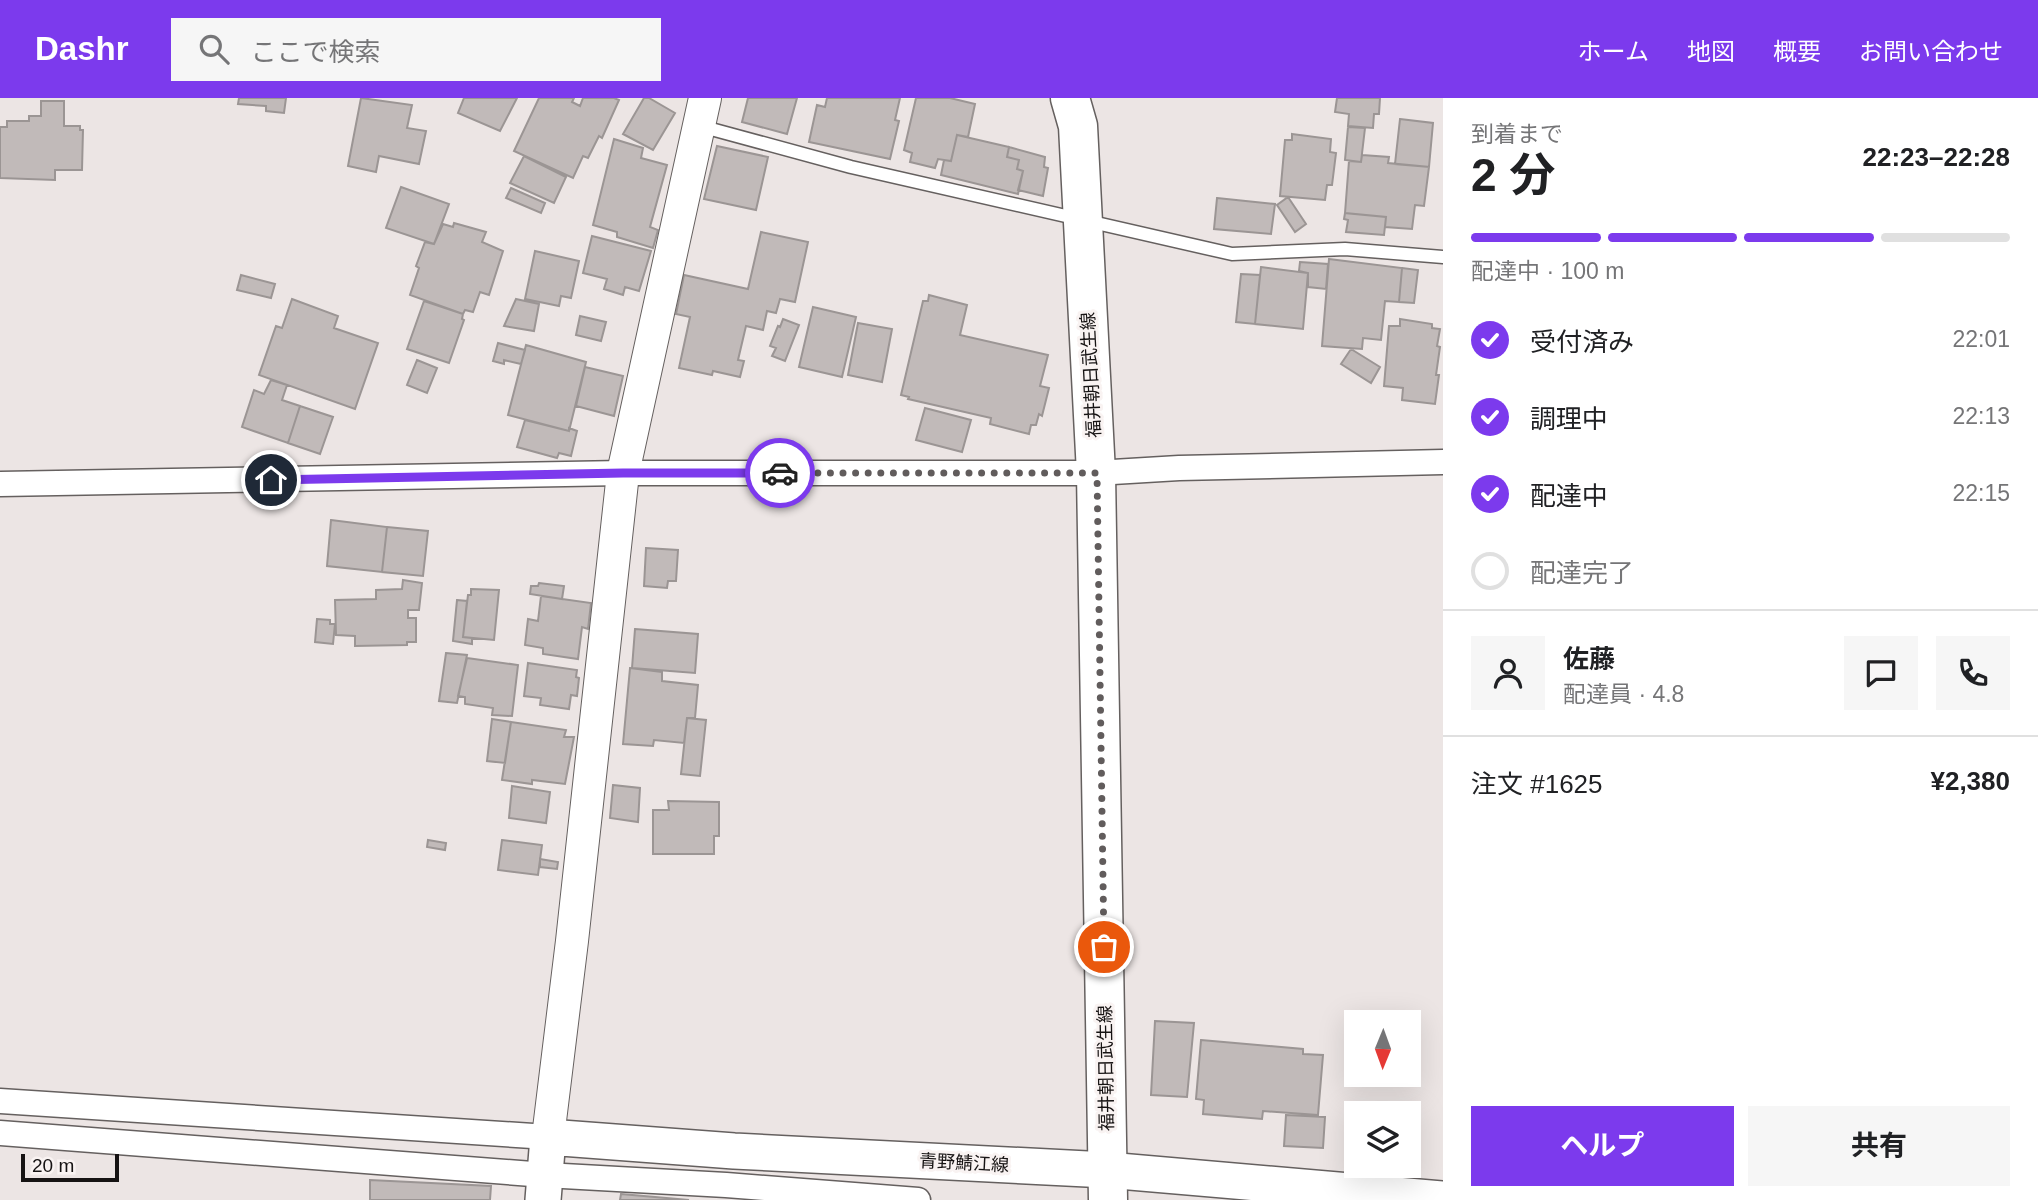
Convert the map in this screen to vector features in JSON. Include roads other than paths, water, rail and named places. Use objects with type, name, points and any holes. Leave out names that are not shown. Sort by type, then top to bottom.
[{"type":"main road","name":"福井朝日武生線","points":[[1070,98],[1078,126],[1097,473],[1107,1185]]},
{"type":"main road","name":"青野鯖江線","points":[[548,1137],[1107,1185],[1443,1199]]},
{"type":"main road","points":[[544,1187],[548,1137]]},
{"type":"street","points":[[0,1101],[548,1137],[623,473],[703,105]]},
{"type":"street","points":[[0,484],[623,473],[1097,473],[1179,468],[1443,461]]},
{"type":"street","points":[[0,1133],[544,1187],[918,1200]]},
{"type":"street","points":[[726,1193],[770,1200]]},
{"type":"lane","points":[[703,105],[851,167],[1232,254],[1345,249],[1443,257]]}]
